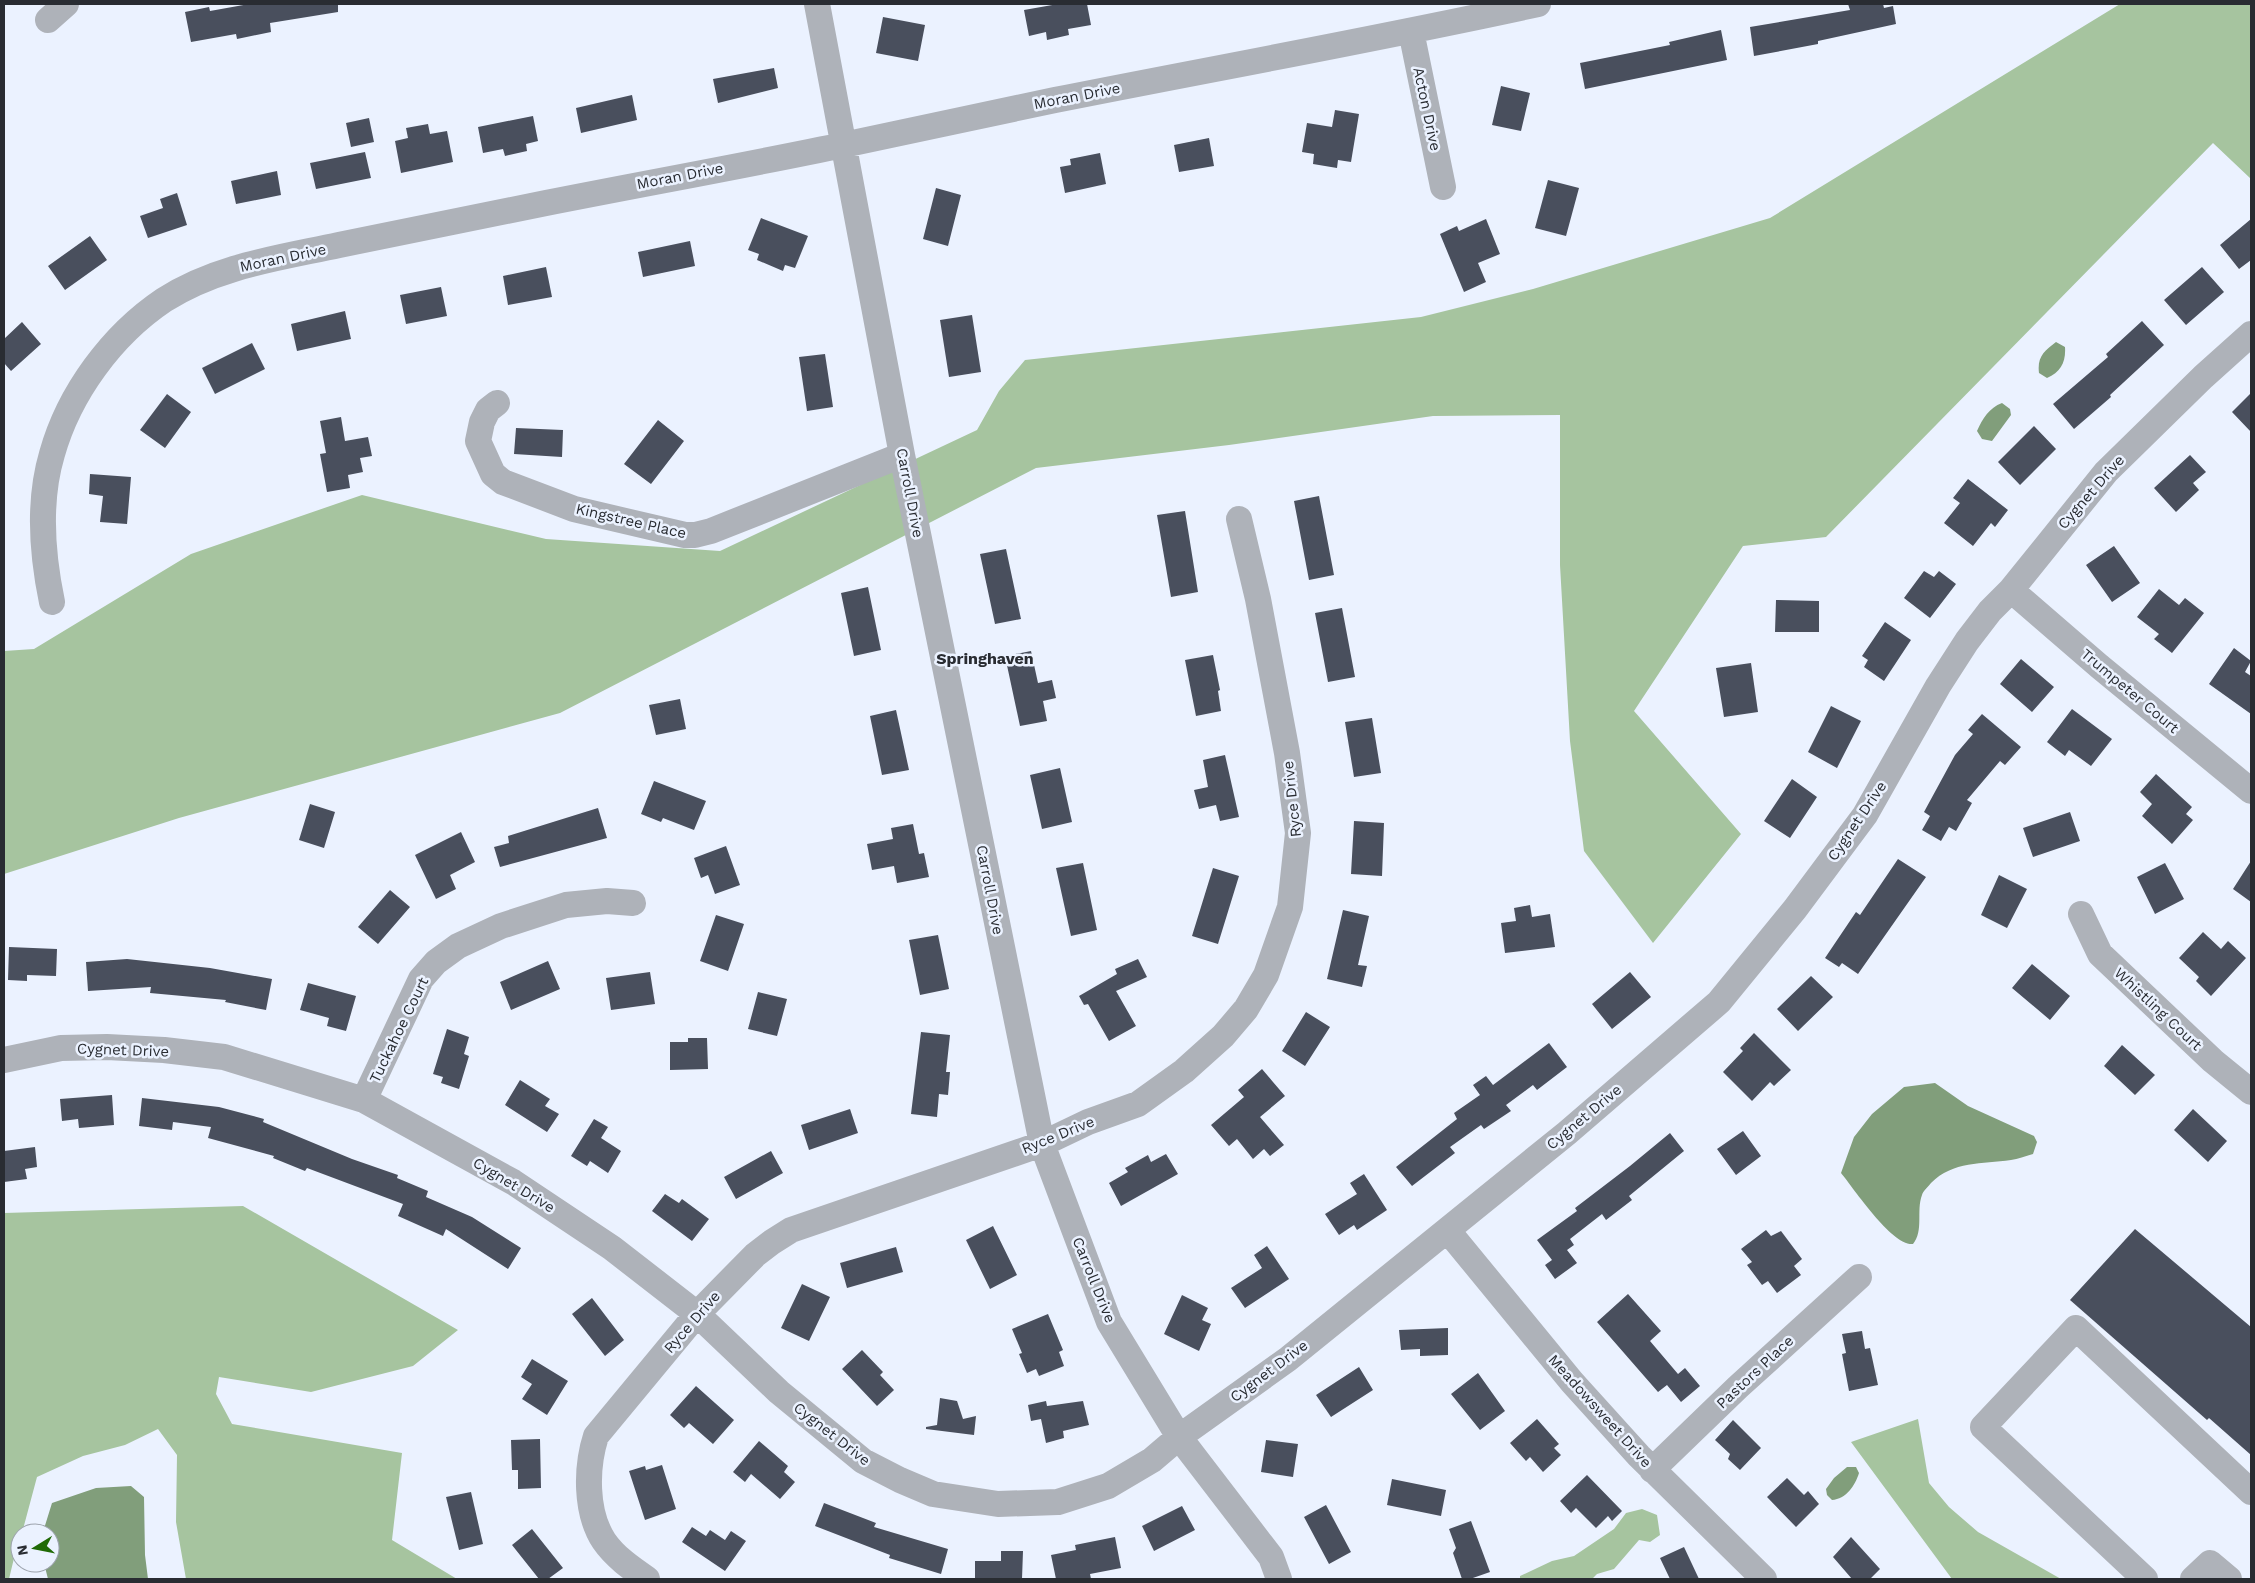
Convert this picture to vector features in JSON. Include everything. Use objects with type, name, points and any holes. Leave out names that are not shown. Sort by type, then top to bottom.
[{"type":"street","name":"Carroll Drive","points":[[817,4],[902,455],[1042,1144],[1109,1322],[1179,1437],[1271,1557],[1279,1579]]},
{"type":"street","name":"Moran Drive","points":[[52,602],[44,544],[44,510],[48,471],[60,431],[92,372],[122,334],[141,317],[180,290],[198,281],[243,265],[1538,4]]},
{"type":"street","name":"Acton Drive","points":[[1411,31],[1443,187]]},
{"type":"street","name":"Cygnet Drive","points":[[4,1060],[61,1048],[107,1047],[164,1050],[224,1057],[364,1100],[541,1199],[612,1248],[697,1314],[779,1392],[863,1461],[933,1494],[998,1504],[1058,1502],[1108,1486],[1152,1460],[1179,1437],[1288,1359],[1448,1231],[1718,1002],[1795,908],[1865,815],[1938,686],[1967,641],[1990,611],[2011,590],[2106,472],[2171,407],[2251,334]]},
{"type":"street","name":"Kingstree Place","points":[[498,403],[488,410],[482,422],[478,441],[493,474],[503,482],[574,509],[685,535],[694,536],[711,531],[902,455]]},
{"type":"street","name":"Ryce Drive","points":[[647,1579],[624,1563],[603,1540],[592,1509],[588,1473],[590,1453],[596,1436],[697,1314],[755,1255],[791,1230],[1042,1144],[1088,1122],[1138,1104],[1184,1071],[1223,1036],[1246,1009],[1266,975],[1290,907],[1298,833],[1287,754],[1258,599],[1239,519]]},
{"type":"street","name":"Trumpeter Court","points":[[2011,590],[2099,666],[2251,791]]},
{"type":"street","name":"Tuckahoe Court","points":[[364,1100],[421,979],[436,962],[458,946],[501,926],[566,905],[607,900],[633,902]]},
{"type":"street","name":"Whistling Court","points":[[2081,914],[2100,954],[2213,1061],[2251,1092]]},
{"type":"street","name":"Meadowsweet Drive","points":[[1448,1231],[1572,1382],[1652,1470],[1764,1579]]},
{"type":"street","name":"Pastors Place","points":[[1652,1470],[1738,1387],[1859,1277]]},
{"type":"street","points":[[2146,1579],[1983,1427],[2076,1328],[2251,1492]]},
{"type":"street","points":[[2193,1579],[2210,1563],[2228,1579]]},
{"type":"shaded area","points":[[2120,4],[2251,4],[2251,179],[2213,143],[1826,537],[1743,546],[1634,711],[1741,834],[1653,943],[1584,851],[1570,741],[1560,565],[1560,415],[1433,416],[1229,445],[1036,468],[560,713],[179,818],[4,874],[4,651],[34,649],[191,554],[362,495],[546,539],[720,551],[977,430],[999,391],[1025,360],[1421,317],[1533,289],[1770,218]]},
{"type":"shaded area","points":[[2056,342],[2065,347],[2065,357],[2059,370],[2047,378],[2039,373],[2040,359]]},
{"type":"shaded area","points":[[2002,403],[2010,409],[2011,415],[1992,441],[1982,439],[1977,431],[1982,422],[1990,411]]},
{"type":"shaded area","points":[[1935,1083],[1968,1106],[2034,1136],[2037,1142],[2033,1154],[2011,1160],[1958,1167],[1931,1183],[1920,1201],[1919,1227],[1913,1244],[1904,1242],[1885,1227],[1874,1216],[1841,1173],[1854,1137],[1872,1114],[1904,1087]]},
{"type":"shaded area","points":[[243,1206],[458,1330],[413,1366],[311,1392],[219,1377],[216,1394],[232,1424],[402,1453],[392,1540],[457,1579],[186,1579],[176,1522],[177,1455],[158,1429],[125,1445],[83,1456],[37,1477],[25,1523],[10,1523],[10,1573],[9,1579],[4,1579],[4,1213]]},
{"type":"shaded area","points":[[1918,1419],[1929,1483],[1949,1507],[1978,1532],[2061,1579],[1952,1579],[1851,1442]]},
{"type":"shaded area","points":[[1847,1467],[1856,1467],[1859,1473],[1857,1478],[1846,1494],[1832,1500],[1827,1495],[1826,1489],[1834,1478]]},
{"type":"shaded area","points":[[131,1486],[144,1497],[145,1555],[148,1579],[48,1579],[46,1573],[60,1573],[60,1523],[46,1523],[52,1503],[96,1488]]},
{"type":"shaded area","points":[[1642,1509],[1657,1515],[1660,1535],[1650,1542],[1639,1540],[1614,1569],[1597,1574],[1592,1579],[1520,1579],[1520,1576],[1552,1561],[1574,1556],[1614,1529],[1626,1513]]},
{"type":"building","points":[[249,4],[338,4],[338,12],[270,23],[271,32],[237,39],[236,34],[191,42],[185,12],[209,7],[210,11]]},
{"type":"building","points":[[1058,4],[1087,4],[1091,25],[1068,29],[1069,35],[1047,40],[1046,32],[1029,36],[1024,10]]},
{"type":"building","points":[[1848,4],[1883,4],[1884,8],[1893,6],[1896,24],[1818,41],[1818,44],[1754,56],[1750,27],[1850,10]]},
{"type":"building","points":[[883,17],[925,25],[918,61],[876,53]]},
{"type":"building","points":[[1721,30],[1727,60],[1585,89],[1580,63],[1670,45],[1669,42]]},
{"type":"building","points":[[774,68],[778,88],[718,103],[713,79]]},
{"type":"building","points":[[1501,86],[1530,93],[1521,131],[1492,125]]},
{"type":"building","points":[[632,95],[637,120],[581,133],[576,108]]},
{"type":"building","points":[[1335,110],[1359,114],[1351,162],[1338,160],[1337,168],[1313,164],[1314,154],[1302,152],[1307,123],[1332,127]]},
{"type":"building","points":[[533,116],[538,141],[526,144],[527,151],[505,156],[503,149],[483,153],[478,127]]},
{"type":"building","points":[[369,118],[374,142],[351,147],[346,123]]},
{"type":"building","points":[[428,124],[430,134],[447,131],[453,162],[401,173],[395,141],[408,138],[406,128]]},
{"type":"building","points":[[1209,138],[1214,166],[1179,172],[1174,145]]},
{"type":"building","points":[[365,152],[371,178],[316,189],[310,163]]},
{"type":"building","points":[[1100,153],[1106,184],[1065,193],[1060,167],[1071,165],[1070,159]]},
{"type":"building","points":[[277,171],[281,195],[236,204],[231,181]]},
{"type":"building","points":[[1548,180],[1579,188],[1566,236],[1535,228]]},
{"type":"building","points":[[936,188],[961,195],[948,246],[923,239]]},
{"type":"building","points":[[177,193],[187,225],[148,238],[140,216],[163,208],[160,199]]},
{"type":"building","points":[[761,218],[808,236],[795,268],[785,265],[783,271],[757,260],[759,254],[748,250]]},
{"type":"building","points":[[1486,219],[1500,254],[1478,263],[1486,282],[1464,292],[1440,234],[1457,226],[1459,231]]},
{"type":"building","points":[[2251,219],[2251,260],[2239,269],[2220,245]]},
{"type":"building","points":[[90,236],[107,260],[65,290],[48,266]]},
{"type":"building","points":[[690,241],[695,266],[643,277],[638,252]]},
{"type":"building","points":[[546,267],[552,297],[508,305],[503,276]]},
{"type":"building","points":[[2202,267],[2224,292],[2186,325],[2164,300]]},
{"type":"building","points":[[441,287],[447,316],[406,324],[400,295]]},
{"type":"building","points":[[345,311],[351,339],[297,351],[291,324]]},
{"type":"building","points":[[972,315],[981,372],[949,377],[940,320]]},
{"type":"building","points":[[2142,321],[2164,345],[2110,395],[2111,397],[2074,429],[2053,404],[2108,357],[2106,354]]},
{"type":"building","points":[[22,322],[41,344],[11,371],[4,363],[4,339]]},
{"type":"building","points":[[252,343],[265,369],[215,394],[202,368]]},
{"type":"building","points":[[825,354],[833,407],[807,411],[799,357]]},
{"type":"building","points":[[2251,393],[2251,432],[2232,412]]},
{"type":"building","points":[[167,394],[191,412],[165,448],[140,430]]},
{"type":"building","points":[[341,417],[345,441],[368,437],[372,456],[360,458],[363,472],[348,475],[350,488],[327,492],[320,454],[326,453],[320,421]]},
{"type":"building","points":[[658,420],[684,441],[651,484],[624,464]]},
{"type":"building","points":[[2034,426],[2056,449],[2020,485],[1998,462]]},
{"type":"building","points":[[516,428],[563,430],[562,457],[514,454]]},
{"type":"building","points":[[2190,455],[2206,472],[2193,483],[2199,490],[2176,512],[2154,488]]},
{"type":"building","points":[[90,474],[131,477],[127,524],[100,522],[103,496],[89,494]]},
{"type":"building","points":[[1968,479],[2008,510],[1995,527],[1991,523],[1973,546],[1944,523],[1960,503],[1953,498]]},
{"type":"building","points":[[1319,496],[1334,575],[1309,580],[1294,501]]},
{"type":"building","points":[[1185,511],[1198,592],[1171,597],[1157,515]]},
{"type":"building","points":[[2114,546],[2140,583],[2112,602],[2086,565]]},
{"type":"building","points":[[1006,549],[1021,619],[995,624],[980,554]]},
{"type":"building","points":[[1924,571],[1934,577],[1939,571],[1956,584],[1930,618],[1904,598]]},
{"type":"building","points":[[868,587],[881,650],[854,656],[841,593]]},
{"type":"building","points":[[2159,589],[2179,605],[2185,598],[2204,613],[2172,653],[2154,639],[2159,634],[2137,617]]},
{"type":"building","points":[[1776,600],[1819,601],[1819,632],[1775,632]]},
{"type":"building","points":[[1342,608],[1355,677],[1328,682],[1315,613]]},
{"type":"building","points":[[1885,622],[1911,640],[1884,681],[1864,667],[1868,660],[1862,656]]},
{"type":"building","points":[[2234,648],[2251,661],[2245,672],[2251,676],[2251,714],[2209,684]]},
{"type":"building","points":[[1031,651],[1038,683],[1052,680],[1056,698],[1043,701],[1047,721],[1020,726],[1005,656]]},
{"type":"building","points":[[1213,655],[1220,690],[1218,691],[1221,711],[1196,716],[1185,660]]},
{"type":"building","points":[[2021,659],[2054,687],[2032,712],[2000,684]]},
{"type":"building","points":[[1751,663],[1758,712],[1724,717],[1716,668]]},
{"type":"building","points":[[680,699],[686,729],[656,735],[649,705]]},
{"type":"building","points":[[1831,706],[1861,721],[1837,768],[1808,752]]},
{"type":"building","points":[[2072,709],[2112,739],[2091,766],[2069,750],[2065,756],[2047,742]]},
{"type":"building","points":[[896,710],[909,770],[882,775],[870,716]]},
{"type":"building","points":[[1982,714],[2021,747],[2005,765],[2000,761],[1967,800],[1972,803],[1956,831],[1949,827],[1941,841],[1922,830],[1930,816],[1924,812],[1955,755],[1973,734],[1968,730]]},
{"type":"building","points":[[1372,718],[1381,773],[1354,777],[1345,722]]},
{"type":"building","points":[[1225,755],[1239,817],[1220,821],[1216,805],[1199,809],[1194,790],[1208,787],[1203,760]]},
{"type":"building","points":[[1060,768],[1072,822],[1042,829],[1030,775]]},
{"type":"building","points":[[2156,774],[2192,807],[2186,814],[2193,820],[2172,844],[2142,816],[2152,804],[2140,792]]},
{"type":"building","points":[[1792,779],[1817,797],[1790,838],[1764,821]]},
{"type":"building","points":[[654,781],[706,801],[694,830],[663,818],[661,822],[641,814]]},
{"type":"building","points":[[310,804],[335,812],[324,848],[299,840]]},
{"type":"building","points":[[598,808],[607,838],[500,867],[494,847],[509,843],[508,836]]},
{"type":"building","points":[[2070,812],[2080,841],[2033,857],[2023,828]]},
{"type":"building","points":[[1354,821],[1384,823],[1382,876],[1351,874]]},
{"type":"building","points":[[913,824],[919,854],[924,853],[929,877],[897,883],[894,866],[872,870],[867,844],[893,839],[891,828]]},
{"type":"building","points":[[461,832],[475,862],[450,875],[456,889],[436,899],[415,855]]},
{"type":"building","points":[[726,846],[740,885],[715,894],[708,875],[701,878],[694,858]]},
{"type":"building","points":[[1898,859],[1926,877],[1858,974],[1842,963],[1839,967],[1825,958],[1856,912],[1860,915]]},
{"type":"building","points":[[2251,861],[2251,902],[2233,889]]},
{"type":"building","points":[[1083,863],[1097,930],[1071,936],[1056,868]]},
{"type":"building","points":[[2165,863],[2184,899],[2155,914],[2137,877]]},
{"type":"building","points":[[1213,868],[1239,876],[1218,944],[1192,936]]},
{"type":"building","points":[[1999,875],[2027,889],[2007,928],[1981,915]]},
{"type":"building","points":[[390,890],[410,907],[378,944],[358,927]]},
{"type":"building","points":[[1530,905],[1532,917],[1550,914],[1555,947],[1505,953],[1501,923],[1516,921],[1514,908]]},
{"type":"building","points":[[1343,910],[1369,916],[1358,965],[1367,966],[1362,987],[1327,979]]},
{"type":"building","points":[[716,915],[744,924],[728,971],[700,961]]},
{"type":"building","points":[[2203,932],[2221,949],[2228,941],[2246,958],[2211,996],[2196,981],[2199,977],[2179,958]]},
{"type":"building","points":[[938,935],[949,989],[920,995],[909,940]]},
{"type":"building","points":[[9,947],[57,949],[56,976],[27,975],[27,981],[8,980]]},
{"type":"building","points":[[127,959],[210,968],[272,979],[266,1010],[225,1002],[226,1000],[150,993],[151,987],[88,991],[86,962]]},
{"type":"building","points":[[1138,959],[1147,977],[1116,991],[1136,1026],[1109,1041],[1088,1004],[1084,1005],[1079,996],[1117,974],[1115,969]]},
{"type":"building","points":[[548,961],[560,989],[511,1010],[500,982]]},
{"type":"building","points":[[2032,964],[2070,996],[2050,1020],[2012,988]]},
{"type":"building","points":[[650,972],[655,1004],[611,1010],[606,978]]},
{"type":"building","points":[[1630,972],[1651,997],[1612,1029],[1592,1004]]},
{"type":"building","points":[[1811,976],[1833,997],[1798,1031],[1777,1009]]},
{"type":"building","points":[[308,983],[356,996],[346,1031],[327,1026],[329,1018],[300,1010]]},
{"type":"building","points":[[758,992],[787,999],[777,1036],[748,1029]]},
{"type":"building","points":[[1306,1012],[1330,1027],[1305,1066],[1282,1051]]},
{"type":"building","points":[[447,1029],[469,1037],[464,1054],[469,1056],[459,1089],[441,1083],[443,1077],[433,1074]]},
{"type":"building","points":[[921,1032],[950,1035],[946,1072],[950,1072],[948,1095],[939,1094],[937,1117],[911,1114]]},
{"type":"building","points":[[1754,1033],[1791,1070],[1774,1086],[1770,1082],[1752,1101],[1723,1072],[1743,1051],[1740,1048]]},
{"type":"building","points":[[688,1038],[707,1038],[708,1069],[670,1070],[670,1042],[688,1042]]},
{"type":"building","points":[[1549,1043],[1567,1067],[1537,1090],[1533,1085],[1506,1105],[1511,1111],[1484,1129],[1481,1125],[1450,1147],[1455,1153],[1412,1186],[1396,1167],[1457,1119],[1454,1113],[1480,1095],[1473,1085],[1486,1076],[1493,1085]]},
{"type":"building","points":[[2122,1045],[2155,1075],[2135,1095],[2104,1066]]},
{"type":"building","points":[[1262,1069],[1285,1096],[1260,1117],[1284,1145],[1270,1156],[1264,1149],[1253,1159],[1237,1139],[1229,1146],[1211,1125],[1244,1097],[1238,1090]]},
{"type":"building","points":[[520,1080],[550,1099],[545,1106],[559,1114],[547,1132],[505,1105]]},
{"type":"building","points":[[112,1095],[114,1125],[79,1128],[78,1119],[62,1121],[60,1099]]},
{"type":"building","points":[[142,1098],[219,1107],[264,1119],[263,1122],[352,1159],[398,1175],[397,1178],[428,1191],[426,1197],[472,1217],[521,1248],[508,1269],[446,1229],[443,1236],[398,1216],[403,1204],[307,1168],[305,1171],[273,1158],[274,1156],[208,1138],[211,1127],[173,1122],[172,1130],[139,1126]]},
{"type":"building","points":[[850,1109],[858,1133],[809,1150],[801,1125]]},
{"type":"building","points":[[2193,1109],[2227,1141],[2208,1162],[2174,1130]]},
{"type":"building","points":[[594,1119],[608,1127],[601,1138],[621,1151],[608,1173],[590,1161],[587,1166],[571,1156]]},
{"type":"building","points":[[1743,1131],[1761,1156],[1736,1175],[1717,1149]]},
{"type":"building","points":[[1670,1133],[1684,1151],[1629,1196],[1632,1200],[1606,1220],[1602,1214],[1570,1239],[1574,1245],[1567,1250],[1577,1263],[1555,1279],[1545,1265],[1552,1260],[1537,1240],[1577,1211],[1575,1208]]},
{"type":"building","points":[[35,1147],[37,1167],[25,1169],[27,1179],[4,1182],[4,1151]]},
{"type":"building","points":[[771,1151],[783,1173],[736,1199],[724,1177]]},
{"type":"building","points":[[1166,1154],[1178,1174],[1121,1206],[1109,1183],[1128,1172],[1125,1168],[1148,1155],[1151,1162]]},
{"type":"building","points":[[1364,1174],[1387,1210],[1357,1230],[1354,1225],[1339,1235],[1325,1214],[1357,1194],[1350,1183]]},
{"type":"building","points":[[665,1194],[679,1203],[682,1199],[709,1219],[692,1241],[652,1211]]},
{"type":"building","points":[[993,1226],[1017,1275],[990,1289],[966,1240]]},
{"type":"building","points":[[2135,1229],[2251,1327],[2251,1455],[2209,1418],[2207,1420],[2070,1300]]},
{"type":"building","points":[[1766,1230],[1771,1236],[1781,1231],[1802,1259],[1794,1266],[1801,1275],[1777,1293],[1768,1281],[1762,1285],[1747,1265],[1752,1262],[1741,1249]]},
{"type":"building","points":[[1267,1246],[1289,1279],[1245,1308],[1231,1288],[1262,1268],[1254,1255]]},
{"type":"building","points":[[896,1247],[903,1272],[847,1288],[840,1263]]},
{"type":"building","points":[[802,1284],[830,1297],[809,1341],[781,1328]]},
{"type":"building","points":[[1628,1294],[1661,1331],[1650,1341],[1678,1374],[1685,1368],[1700,1386],[1681,1402],[1667,1385],[1658,1392],[1597,1322]]},
{"type":"building","points":[[1182,1295],[1208,1308],[1202,1320],[1211,1324],[1199,1351],[1164,1334]]},
{"type":"building","points":[[592,1298],[624,1340],[605,1356],[572,1314]]},
{"type":"building","points":[[1048,1314],[1063,1350],[1059,1352],[1064,1366],[1039,1376],[1036,1369],[1027,1373],[1019,1354],[1022,1353],[1012,1329]]},
{"type":"building","points":[[1448,1328],[1448,1355],[1420,1356],[1420,1349],[1401,1350],[1399,1330]]},
{"type":"building","points":[[1862,1331],[1865,1349],[1870,1348],[1878,1385],[1849,1391],[1842,1354],[1846,1353],[1842,1334]]},
{"type":"building","points":[[862,1350],[883,1372],[880,1375],[894,1390],[877,1406],[842,1369]]},
{"type":"building","points":[[532,1359],[568,1381],[547,1415],[522,1399],[532,1384],[521,1377]]},
{"type":"building","points":[[1359,1367],[1373,1390],[1331,1417],[1316,1395]]},
{"type":"building","points":[[1478,1373],[1505,1411],[1480,1430],[1451,1394]]},
{"type":"building","points":[[696,1386],[734,1420],[713,1444],[689,1423],[684,1428],[670,1415]]},
{"type":"building","points":[[940,1398],[957,1401],[963,1419],[976,1416],[974,1435],[926,1429],[926,1427],[937,1425]]},
{"type":"building","points":[[1046,1401],[1047,1406],[1083,1401],[1089,1425],[1063,1431],[1064,1438],[1046,1443],[1041,1419],[1031,1421],[1028,1405]]},
{"type":"building","points":[[1537,1419],[1559,1444],[1554,1448],[1561,1455],[1543,1472],[1530,1457],[1526,1461],[1510,1443]]},
{"type":"building","points":[[1733,1420],[1761,1448],[1740,1470],[1728,1459],[1730,1454],[1715,1440]]},
{"type":"building","points":[[540,1439],[541,1488],[518,1489],[518,1470],[512,1470],[511,1440]]},
{"type":"building","points":[[1266,1440],[1298,1444],[1293,1477],[1261,1472]]},
{"type":"building","points":[[759,1441],[788,1466],[784,1472],[795,1482],[780,1499],[751,1474],[745,1482],[733,1472]]},
{"type":"building","points":[[662,1465],[676,1509],[645,1520],[629,1471],[645,1466],[646,1470]]},
{"type":"building","points":[[1587,1475],[1622,1511],[1612,1521],[1608,1516],[1596,1528],[1576,1508],[1571,1513],[1560,1501]]},
{"type":"building","points":[[1787,1478],[1804,1495],[1808,1491],[1819,1504],[1796,1527],[1767,1497]]},
{"type":"building","points":[[1392,1479],[1446,1490],[1441,1516],[1387,1505]]},
{"type":"building","points":[[471,1492],[483,1544],[459,1550],[446,1497]]},
{"type":"building","points":[[824,1503],[876,1523],[874,1527],[948,1549],[941,1574],[889,1558],[890,1555],[815,1526]]},
{"type":"building","points":[[1326,1505],[1351,1552],[1329,1564],[1304,1517]]},
{"type":"building","points":[[1182,1506],[1195,1530],[1154,1551],[1142,1526]]},
{"type":"building","points":[[1471,1521],[1490,1572],[1470,1579],[1462,1579],[1453,1553],[1456,1548],[1449,1529]]},
{"type":"building","points":[[692,1527],[706,1536],[710,1530],[725,1540],[731,1531],[746,1541],[725,1571],[682,1542]]},
{"type":"building","points":[[532,1529],[563,1568],[548,1579],[539,1579],[512,1545]]},
{"type":"building","points":[[1115,1537],[1121,1568],[1090,1574],[1091,1579],[1056,1579],[1051,1555],[1076,1550],[1075,1545]]},
{"type":"building","points":[[1851,1537],[1880,1569],[1870,1579],[1852,1579],[1833,1557]]},
{"type":"building","points":[[1684,1547],[1699,1579],[1670,1579],[1660,1558]]},
{"type":"building","points":[[1001,1551],[1023,1551],[1022,1579],[975,1579],[975,1561],[1001,1561]]},
{"type":"district","name":"Springhaven","points":[[985,658]]}]
